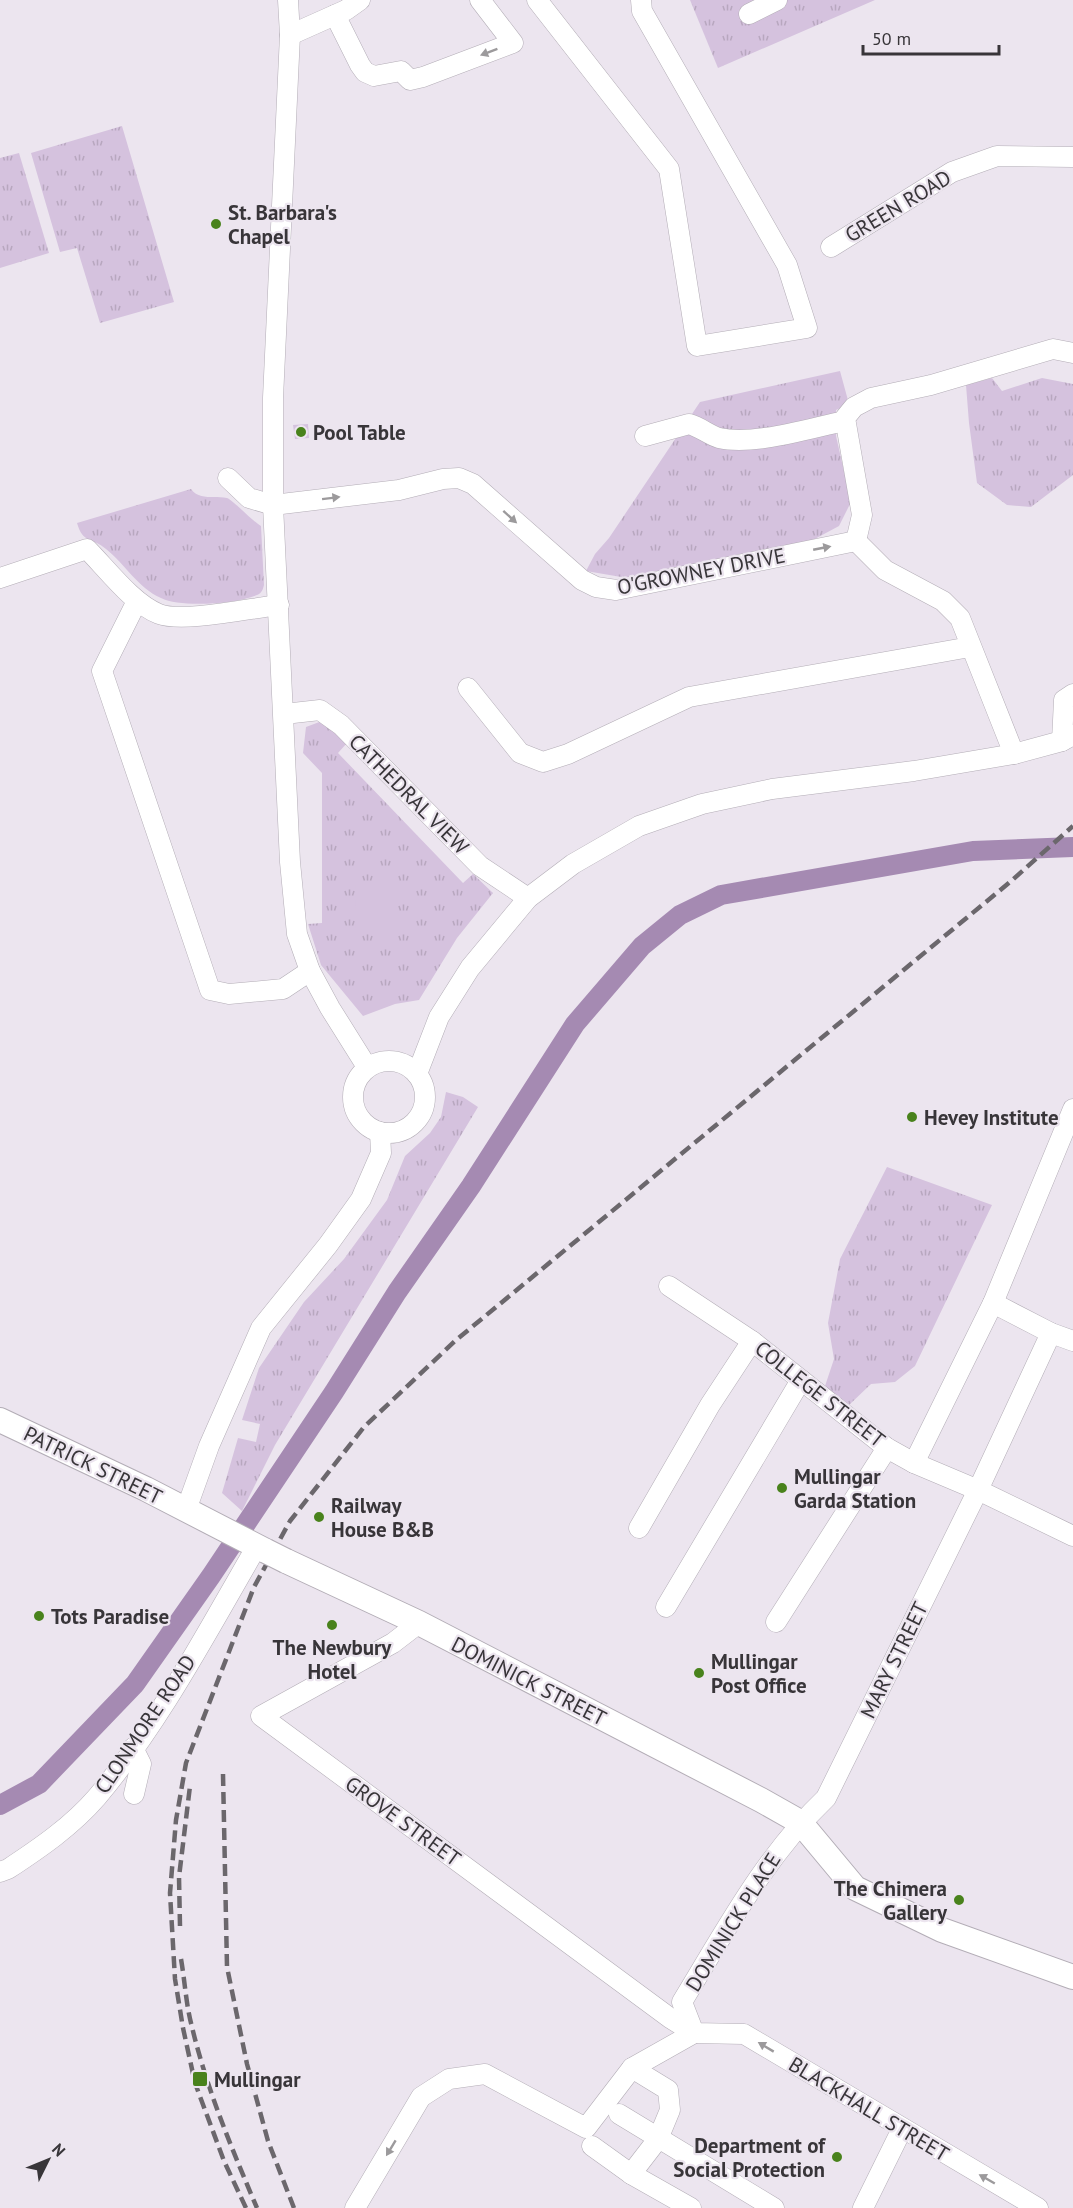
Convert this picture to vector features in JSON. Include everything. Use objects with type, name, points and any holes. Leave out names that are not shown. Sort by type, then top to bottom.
[{"type":"main road","name":"PATRICK STREET","points":[[0,1420],[186,1510]]},
{"type":"main road","name":"DOMINICK STREET","points":[[186,1510],[266,1551],[419,1623],[800,1822]]},
{"type":"main road","points":[[800,1822],[855,1888],[942,1930],[1073,1977]]},
{"type":"street","points":[[288,0],[290,35],[273,398],[273,505],[290,862],[297,934],[310,971],[367,1067]]},
{"type":"street","points":[[290,35],[335,15],[360,0]]},
{"type":"street","points":[[335,15],[365,72],[374,76],[401,71],[410,80],[513,43],[480,0]]},
{"type":"street","points":[[537,0],[669,169],[697,346],[807,328],[787,265],[642,11],[641,0]]},
{"type":"street","points":[[749,14],[777,0]]},
{"type":"street","name":"GREEN ROAD","points":[[831,247],[952,172],[998,156],[1073,157]]},
{"type":"street","points":[[1014,754],[960,618],[943,601],[885,570],[856,541],[862,515],[845,418],[854,407],[871,398],[931,385],[1053,349],[1073,353]]},
{"type":"street","points":[[645,436],[689,424],[702,428],[717,437],[732,440],[757,439],[845,421]]},
{"type":"street","points":[[228,477],[249,498],[273,505]]},
{"type":"street","name":"O'GROWNEY DRIVE","points":[[273,505],[399,490],[423,483],[459,478],[472,484],[582,580],[596,587],[616,590],[856,541]]},
{"type":"street","points":[[0,578],[87,549],[137,601],[160,614],[193,616],[279,605]]},
{"type":"street","points":[[137,601],[102,671],[210,990],[229,994],[283,989],[310,971]]},
{"type":"street","points":[[468,688],[520,753],[543,762],[568,754],[689,697],[970,647]]},
{"type":"street","points":[[417,1074],[439,1017],[470,968],[528,898],[573,864],[639,826],[702,804],[772,789],[914,771],[1014,754],[1060,740],[1064,700],[1073,694]]},
{"type":"street","name":"CATHEDRAL VIEW","points":[[284,714],[321,710],[341,725],[480,866],[528,898]]},
{"type":"street","points":[[391,1060],[409,1067],[417,1074],[423,1084],[425,1095],[424,1107],[415,1122],[393,1133],[373,1130],[361,1121],[352,1100],[356,1082],[367,1067],[374,1063],[391,1060]]},
{"type":"street","points":[[914,1463],[993,1303],[1073,1108]]},
{"type":"street","points":[[186,1510],[209,1446],[261,1328],[362,1199],[381,1153],[380,1132]]},
{"type":"street","name":"COLLEGE STREET","points":[[669,1286],[752,1341],[887,1448],[914,1463],[978,1490],[1073,1536]]},
{"type":"street","points":[[993,1303],[1051,1334],[1073,1341]]},
{"type":"street","name":"MARY STREET","points":[[800,1822],[825,1798],[978,1490],[1051,1334]]},
{"type":"street","points":[[639,1528],[710,1405],[752,1341]]},
{"type":"street","points":[[666,1607],[801,1380]]},
{"type":"street","points":[[776,1622],[887,1448]]},
{"type":"street","name":"CLONMORE ROAD","points":[[0,1872],[52,1839],[96,1797],[166,1702],[266,1551]]},
{"type":"street","name":"GROVE STREET","points":[[419,1623],[393,1643],[261,1716],[670,2018],[694,2033]]},
{"type":"street","points":[[133,1748],[141,1764],[134,1794]]},
{"type":"street","name":"DOMINICK PLACE","points":[[694,2033],[682,2002],[768,1862],[800,1822]]},
{"type":"street","points":[[355,2208],[421,2097],[450,2079],[485,2074],[586,2128],[632,2068],[694,2033]]},
{"type":"street","name":"BLACKHALL STREET","points":[[694,2033],[744,2034],[1038,2208]]},
{"type":"street","points":[[631,2174],[658,2139],[670,2110],[668,2090],[632,2068]]},
{"type":"street","points":[[619,2114],[774,2208]]},
{"type":"street","points":[[863,2208],[902,2129]]},
{"type":"street","points":[[592,2146],[631,2174],[691,2208]]},
{"type":"green space","points":[[690,0],[875,0],[718,68]]},
{"type":"green space","points":[[122,126],[174,302],[100,323],[77,248],[60,252],[31,153]]},
{"type":"green space","points":[[19,153],[49,253],[0,268],[0,158]]},
{"type":"green space","points":[[840,371],[849,404],[836,410],[836,436],[851,502],[839,526],[811,541],[627,578],[586,571],[595,554],[609,538],[700,402]]},
{"type":"green space","points":[[992,378],[1002,391],[1042,378],[1073,384],[1073,475],[1031,507],[1007,505],[977,483],[966,385]]},
{"type":"green space","name":"Pool Table","points":[[308,424],[309,438],[295,439],[293,425]]},
{"type":"green space","points":[[191,489],[203,496],[227,498],[261,526],[264,585],[259,594],[236,601],[208,604],[181,603],[161,598],[138,582],[106,549],[85,537],[79,530],[77,523]]},
{"type":"green space","points":[[322,721],[347,743],[338,753],[463,883],[473,874],[493,893],[457,938],[419,1000],[395,1004],[363,1016],[321,965],[308,924],[322,923],[322,773],[303,753],[306,727]]},
{"type":"green space","points":[[355,884],[392,884],[392,929],[356,929]]},
{"type":"green space","points":[[446,1092],[463,1097],[478,1107],[275,1445],[242,1511],[222,1493],[238,1438],[256,1442],[260,1424],[242,1420],[259,1368],[304,1302],[344,1259],[387,1200],[405,1156],[430,1133],[441,1117]]},
{"type":"green space","points":[[887,1167],[992,1205],[915,1366],[895,1382],[871,1384],[848,1406],[824,1389],[834,1359],[828,1323],[840,1259]]},
{"type":"waterway","points":[[0,1805],[39,1784],[135,1684],[211,1576],[334,1392],[397,1292],[471,1186],[575,1024],[642,946],[680,915],[721,895],[973,851],[1073,847]]},
{"type":"railway","points":[[246,2208],[224,2161],[195,2083],[175,1979],[170,1893],[176,1820],[186,1763],[254,1587],[290,1521],[364,1427],[455,1341],[1010,882],[1073,826]]},
{"type":"railway","points":[[223,1774],[227,1967],[247,2064],[268,2141],[294,2208]]},
{"type":"railway","points":[[180,1926],[179,1877],[190,1786]]},
{"type":"railway","points":[[181,1959],[190,2019],[205,2074],[229,2141],[257,2208]]},
{"type":"place","name":"St. Barbara's Chapel","points":[[216,224]]},
{"type":"place","name":"Pool Table","points":[[301,432]]},
{"type":"place","name":"Hevey Institute","points":[[912,1117]]},
{"type":"place","name":"Mullingar Garda Station","points":[[782,1488]]},
{"type":"place","name":"Railway House B&B","points":[[319,1517]]},
{"type":"place","name":"Tots Paradise","points":[[39,1616]]},
{"type":"place","name":"The Newbury Hotel","points":[[332,1625]]},
{"type":"place","name":"Mullingar Post Office","points":[[699,1673]]},
{"type":"place","name":"The Chimera Gallery","points":[[959,1900]]},
{"type":"place","name":"Mullingar","points":[[200,2079]]},
{"type":"place","name":"Department of Social Protection","points":[[837,2157]]}]
